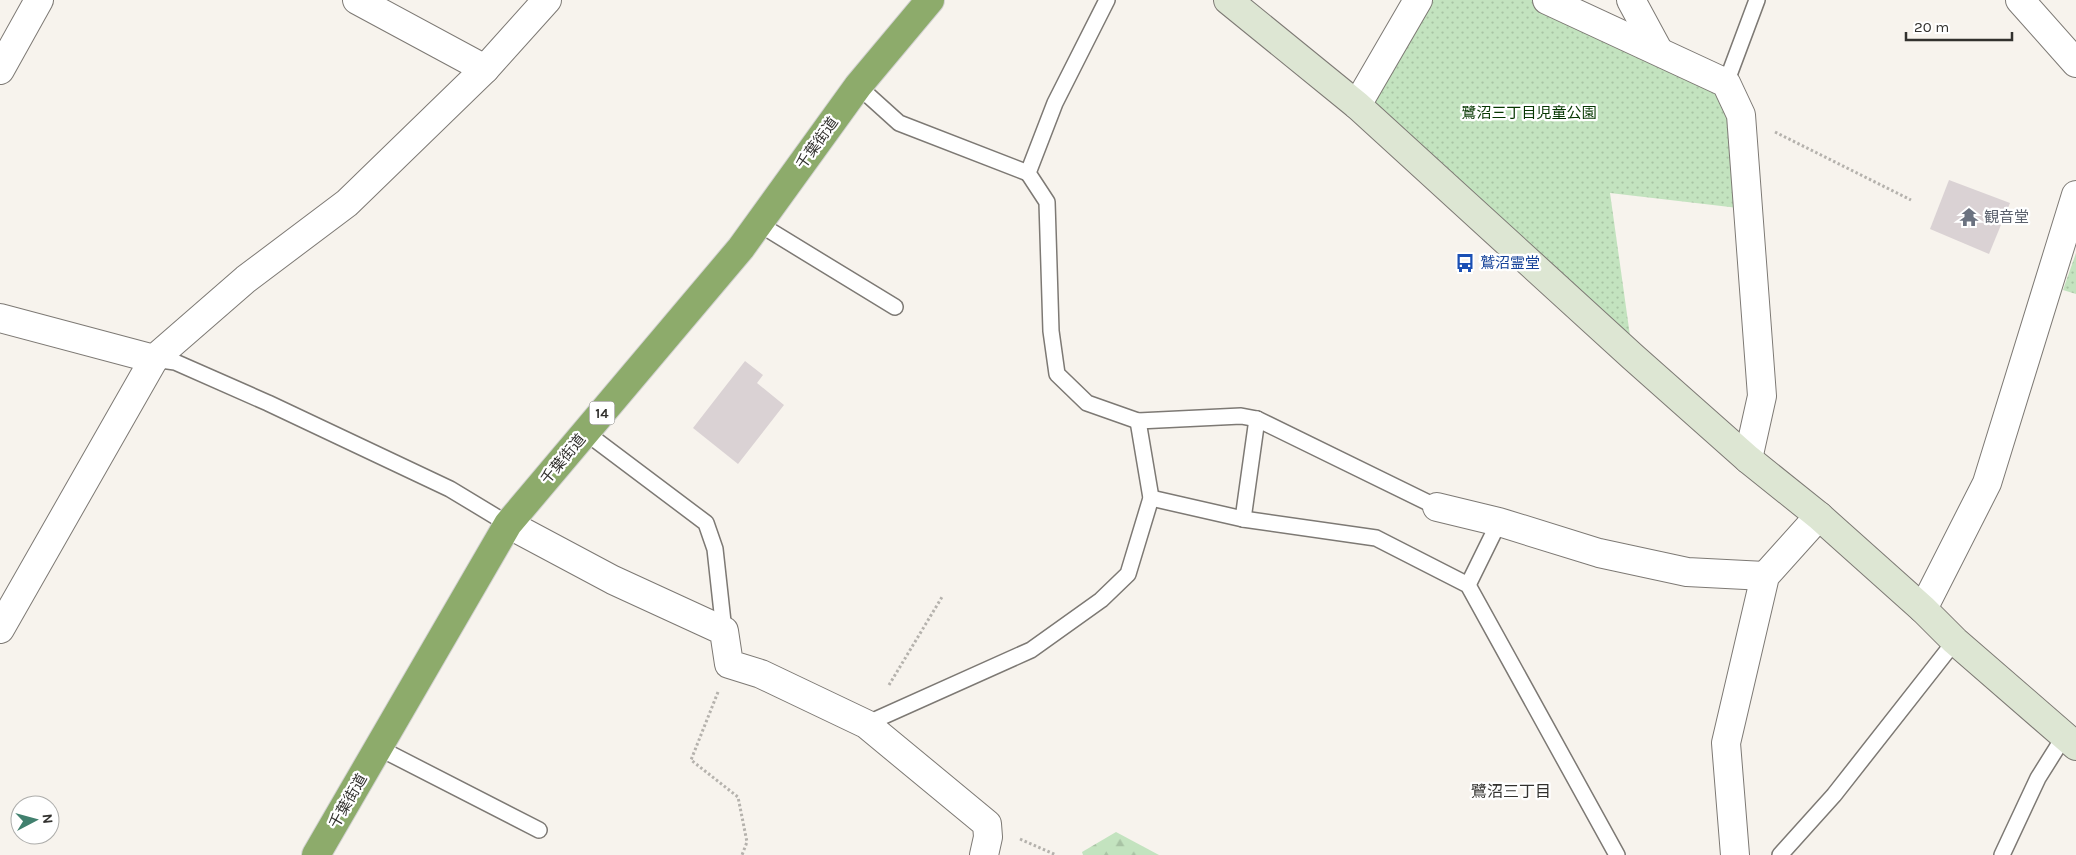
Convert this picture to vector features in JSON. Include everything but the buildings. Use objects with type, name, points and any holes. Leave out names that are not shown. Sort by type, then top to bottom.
[{"type":"highway","name":"千葉街道","points":[[316,855],[508,524],[735,256],[858,86],[930,0]]},
{"type":"street","points":[[0,70],[9,35],[39,0]]},
{"type":"street","points":[[357,0],[485,69]]},
{"type":"street","points":[[0,630],[154,360],[246,279],[347,203],[485,69],[547,0]]},
{"type":"street","points":[[1228,0],[1357,105],[1633,357],[1748,459],[1819,516],[1923,609],[1955,641],[2071,741]]},
{"type":"street","points":[[1357,105],[1418,0]]},
{"type":"street","points":[[1547,0],[1726,83],[1741,115],[1762,396],[1748,459]]},
{"type":"street","points":[[1631,0],[1658,50]]},
{"type":"street","points":[[2020,0],[2076,63]]},
{"type":"street","points":[[1923,609],[1987,483],[2076,195]]},
{"type":"street","points":[[0,318],[154,360]]},
{"type":"street","points":[[1437,507],[1499,522],[1600,554],[1687,572],[1765,576]]},
{"type":"street","points":[[1734,855],[1726,743],[1765,576],[1819,516]]},
{"type":"street","points":[[508,524],[613,580],[724,630],[729,664],[760,674],[866,724],[987,824],[988,837],[984,855]]},
{"type":"lane","points":[[1028,173],[1055,102],[1108,0]]},
{"type":"lane","points":[[1726,83],[1757,0]]},
{"type":"lane","points":[[858,86],[899,123],[1028,173],[1047,202],[1051,331],[1057,374],[1088,403],[1138,422],[1241,416],[1256,419],[1437,507]]},
{"type":"lane","points":[[759,224],[895,307]]},
{"type":"lane","points":[[154,360],[175,362],[276,407],[450,488],[508,524]]},
{"type":"lane","points":[[1243,518],[1256,419]]},
{"type":"lane","points":[[866,724],[1031,650],[1101,600],[1128,574],[1151,498],[1138,422]]},
{"type":"lane","points":[[585,432],[706,523],[715,549],[724,630]]},
{"type":"lane","points":[[1151,498],[1243,518],[1376,538],[1468,585],[1617,855]]},
{"type":"lane","points":[[1468,585],[1499,522]]},
{"type":"lane","points":[[1780,855],[1834,795],[1955,641]]},
{"type":"lane","points":[[2002,855],[2038,778],[2071,741]]},
{"type":"lane","points":[[379,748],[539,830]]},
{"type":"path","points":[[1741,115],[1911,200]]},
{"type":"path","points":[[866,724],[942,597]]},
{"type":"path","points":[[729,664],[691,760],[738,797],[747,842],[742,855]]},
{"type":"green space","name":"鷺沼三丁目児童公園","points":[[1418,0],[1547,0],[1726,83],[1747,209],[1610,193],[1633,357],[1357,105]]},
{"type":"green space","points":[[2076,253],[2076,294],[2063,290]]},
{"type":"green space","points":[[1116,832],[1159,855],[1083,855],[1082,852]]},
{"type":"place","name":"観音堂","points":[[1969,217]]},
{"type":"place","name":"鷲沼霊堂","points":[[1465,263]]},
{"type":"district","name":"鷺沼三丁目","points":[[1511,791]]}]
